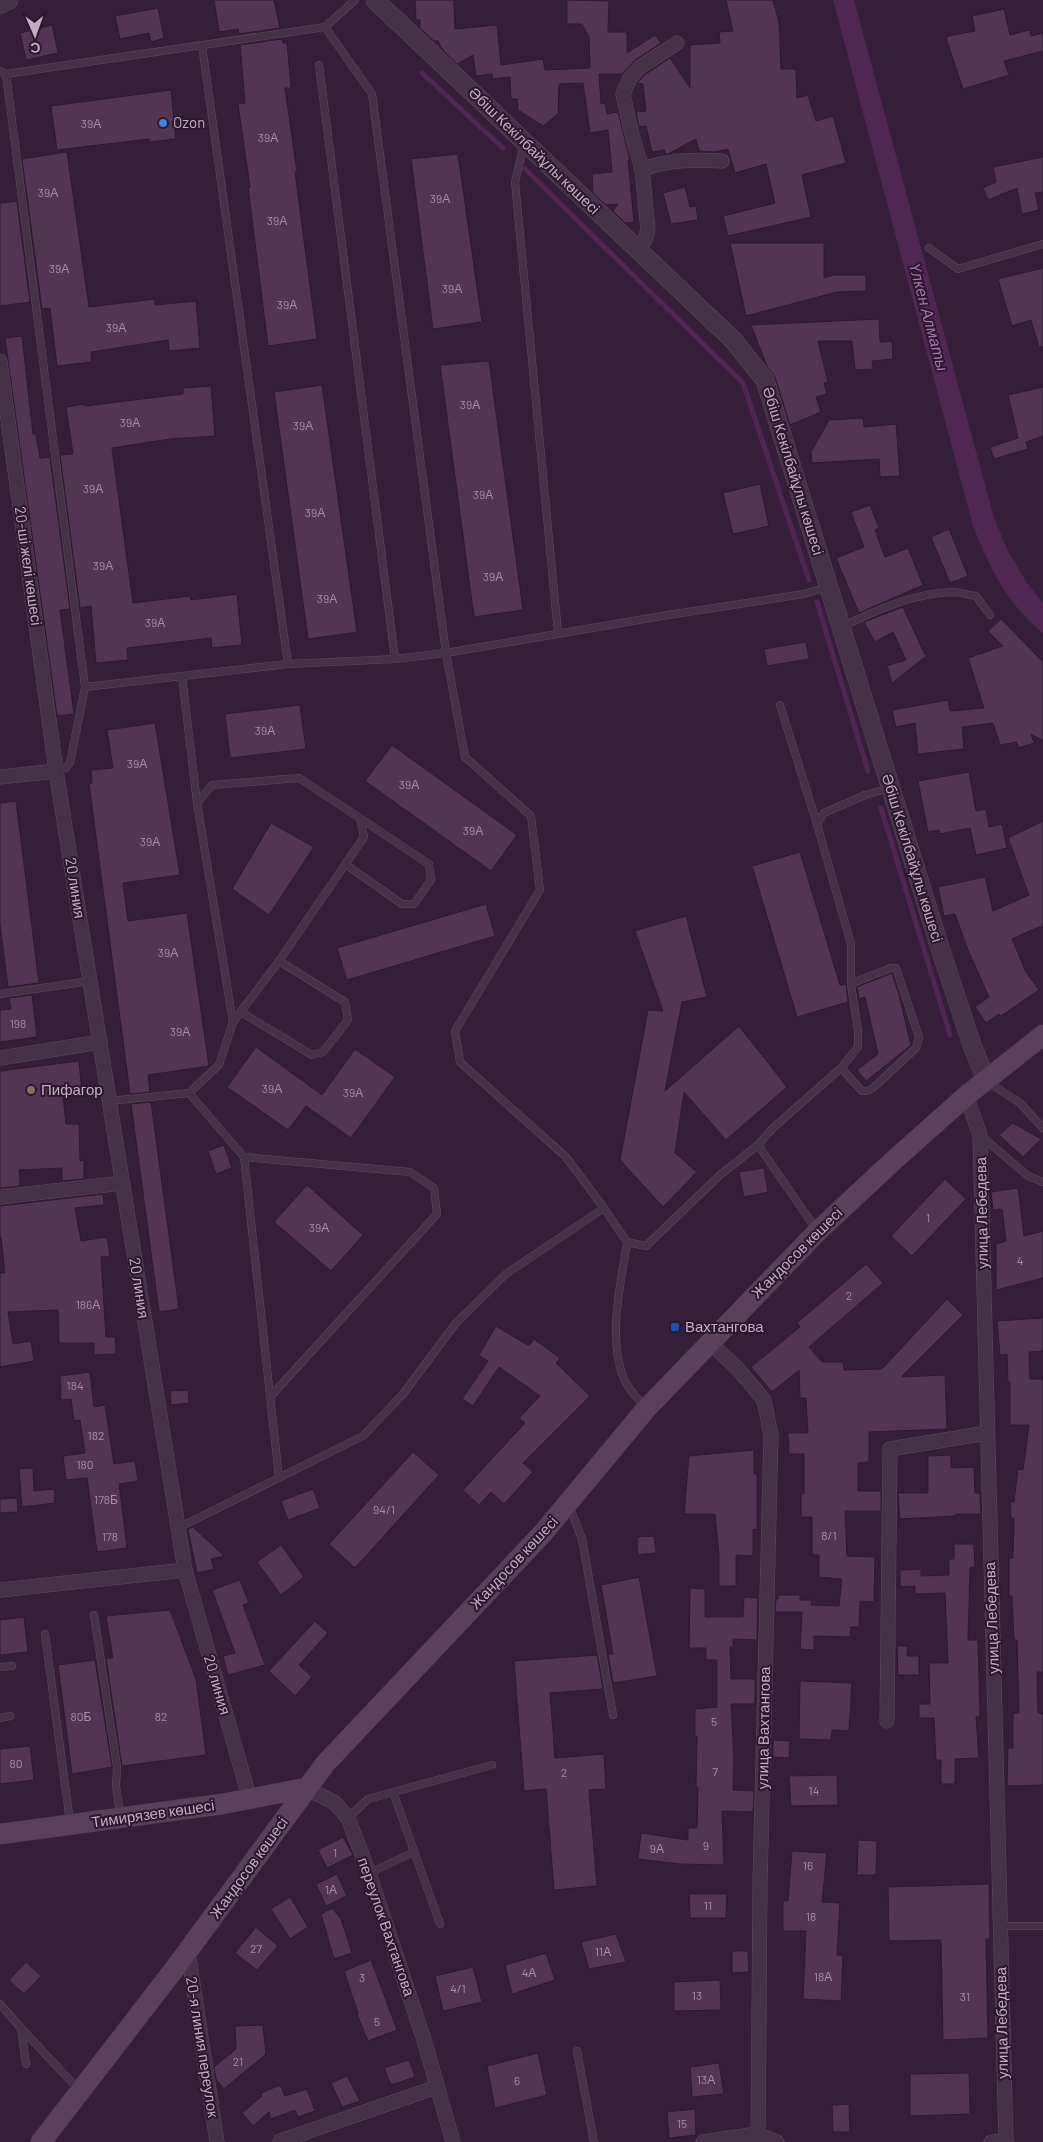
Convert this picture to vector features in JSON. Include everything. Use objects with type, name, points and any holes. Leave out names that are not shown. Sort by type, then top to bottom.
[{"type":"main road","name":"Жандосов көшесі","points":[[41,2142],[188,1952],[325,1764],[568,1504],[646,1410],[711,1344],[746,1304],[818,1231],[893,1161],[966,1096],[1043,1035]]},
{"type":"main road","name":"Тимирязев көшесі","points":[[0,1834],[250,1800],[306,1788]]},
{"type":"street","points":[[0,4],[9,0]]},
{"type":"street","name":"Әбіш Кекілбайұлы көшесі","points":[[376,0],[732,340],[765,380],[940,948],[986,1080]]},
{"type":"street","points":[[636,248],[644,240],[648,230],[642,169],[632,134],[624,94],[630,78],[640,67],[677,43]]},
{"type":"street","points":[[642,169],[688,159],[722,161]]},
{"type":"street","name":"20-ші желі көшесі","points":[[0,361],[56,770]]},
{"type":"street","points":[[0,777],[56,770]]},
{"type":"street","name":"20 линия","points":[[56,770],[184,1570],[250,1800]]},
{"type":"street","points":[[0,1058],[100,1042]]},
{"type":"street","name":"улица Лебедева","points":[[966,1096],[980,1135],[1006,2142]]},
{"type":"street","points":[[0,1197],[123,1183]]},
{"type":"street","name":"улица Вахтангова","points":[[711,1344],[737,1368],[764,1400],[771,1435],[760,1883],[757,2138]]},
{"type":"street","points":[[887,1721],[890,1449],[987,1433]]},
{"type":"street","points":[[0,1590],[184,1570]]},
{"type":"street","name":"переулок Вахтангова","points":[[306,1788],[335,1803],[348,1818],[369,1873],[425,2043],[453,2142]]},
{"type":"street","name":"20-я линия переулок","points":[[188,1952],[217,2142]]},
{"type":"street","points":[[278,2142],[437,2088]]},
{"type":"street","points":[[703,2142],[757,2138],[777,2142]]},
{"type":"street","points":[[991,2142],[1006,2142]]},
{"type":"lane","points":[[56,770],[66,768],[70,763],[85,687],[3,72],[202,46],[325,27],[355,0]]},
{"type":"lane","points":[[325,27],[372,94],[446,653],[465,757],[531,816],[540,890],[455,1031],[460,1062],[566,1157],[627,1242],[616,1325],[618,1357],[624,1380],[646,1410]]},
{"type":"lane","points":[[202,46],[288,664]]},
{"type":"lane","points":[[319,65],[395,659]]},
{"type":"lane","points":[[524,142],[515,182],[558,634]]},
{"type":"lane","points":[[928,248],[958,268],[1043,244]]},
{"type":"lane","points":[[85,687],[288,664],[395,659],[446,653],[804,594],[828,587]]},
{"type":"lane","points":[[841,627],[873,612],[927,594],[955,592],[976,596],[990,615]]},
{"type":"lane","points":[[182,676],[197,803],[233,1022]]},
{"type":"lane","points":[[627,1242],[646,1246],[720,1175],[758,1145],[773,1128],[841,1068],[858,1047],[858,1030],[851,985],[851,944],[780,704]]},
{"type":"lane","points":[[197,803],[212,786],[299,778],[429,864],[430,880],[414,904],[402,904],[345,864]]},
{"type":"lane","points":[[817,824],[824,813],[865,795],[890,788]]},
{"type":"lane","points":[[109,1101],[190,1093],[219,1065],[233,1022],[279,961],[364,837],[360,818]]},
{"type":"lane","points":[[241,1012],[312,1055],[324,1052],[348,1020],[345,1002],[279,961]]},
{"type":"lane","points":[[841,1068],[862,1091],[867,1092],[916,1048],[919,1042],[896,968],[891,968],[851,985]]},
{"type":"lane","points":[[0,994],[90,981]]},
{"type":"lane","points":[[986,1080],[1020,1103],[1043,1128]]},
{"type":"lane","points":[[190,1093],[244,1157],[279,1478]]},
{"type":"lane","points":[[980,1135],[1028,1176],[1043,1182]]},
{"type":"lane","points":[[758,1145],[818,1231]]},
{"type":"lane","points":[[244,1157],[410,1172],[434,1188],[436,1214],[270,1397]]},
{"type":"lane","points":[[178,1528],[363,1436],[403,1394],[456,1323],[506,1274],[604,1208]]},
{"type":"lane","points":[[568,1504],[582,1539],[613,1715]]},
{"type":"lane","points":[[94,1615],[116,1767],[116,1785],[121,1818]]},
{"type":"lane","points":[[45,1634],[70,1825]]},
{"type":"lane","points":[[0,1667],[12,1666]]},
{"type":"lane","points":[[0,1718],[10,1716]]},
{"type":"lane","points":[[348,1818],[368,1799],[492,1765]]},
{"type":"lane","points":[[393,1792],[440,1924]]},
{"type":"lane","points":[[369,1873],[414,1852]]},
{"type":"lane","points":[[1000,1926],[1043,1926]]},
{"type":"lane","points":[[0,2004],[81,2092]]},
{"type":"lane","points":[[21,2028],[26,2064]]},
{"type":"lane","points":[[577,2051],[594,2142]]},
{"type":"water","name":"Үлкен Алматы","points":[[833,0],[854,0],[994,518],[1008,551],[1027,583],[1043,603],[1043,634],[1010,598],[993,571],[973,526]]},
{"type":"building","points":[[214,0],[274,0],[280,28],[239,34],[238,29],[219,32]]},
{"type":"building","points":[[415,0],[454,0],[455,29],[497,25],[501,65],[543,59],[545,70],[590,68],[589,37],[582,24],[567,24],[567,0],[609,1],[608,32],[627,32],[627,53],[655,35],[661,43],[635,60],[622,74],[599,74],[601,104],[605,103],[607,114],[618,112],[630,160],[628,160],[634,222],[625,223],[613,211],[618,204],[606,205],[593,193],[592,174],[612,172],[608,130],[590,133],[583,83],[559,84],[558,114],[543,126],[518,110],[517,99],[511,99],[510,77],[492,79],[492,74],[476,76],[473,55],[457,64],[443,50],[438,41],[434,41],[420,28],[420,20],[416,20]]},
{"type":"building","points":[[726,0],[773,0],[779,22],[781,69],[796,69],[797,98],[808,95],[816,121],[833,116],[846,163],[802,175],[811,217],[728,236],[723,216],[775,203],[766,164],[735,173],[728,149],[714,152],[699,151],[696,139],[668,154],[665,154],[665,150],[652,152],[646,126],[639,127],[636,112],[646,111],[643,84],[637,83],[646,74],[670,58],[690,88],[690,45],[720,43],[719,32],[733,31]]},
{"type":"building","points":[[158,8],[164,38],[151,42],[149,33],[120,39],[115,16]]},
{"type":"building","points":[[1004,9],[1010,35],[1029,30],[1031,36],[1043,33],[1043,51],[1004,61],[1009,75],[963,89],[946,38],[975,31],[972,16]]},
{"type":"building","points":[[52,25],[58,53],[26,60],[20,33]]},
{"type":"building","points":[[282,39],[283,43],[287,43],[291,88],[285,88],[317,339],[268,346],[248,187],[250,187],[238,104],[245,103],[240,45]]},
{"type":"building","points":[[171,90],[176,139],[149,142],[149,139],[57,150],[51,106]]},
{"type":"building","points":[[67,152],[89,307],[155,299],[155,305],[196,301],[200,348],[169,351],[168,340],[91,352],[92,362],[57,366],[50,308],[42,309],[22,159]]},
{"type":"building","points":[[458,154],[482,322],[433,329],[411,159]]},
{"type":"building","points":[[1043,157],[1043,192],[1035,193],[1039,210],[1022,214],[1017,188],[988,200],[983,188],[996,182],[993,167]]},
{"type":"building","points":[[685,187],[690,207],[696,206],[698,220],[671,224],[663,193]]},
{"type":"building","points":[[17,201],[30,302],[0,306],[0,203]]},
{"type":"building","points":[[730,243],[824,243],[824,278],[834,275],[866,275],[866,291],[837,292],[746,316]]},
{"type":"building","points":[[1043,268],[1043,347],[1039,347],[1031,320],[1012,326],[998,279]]},
{"type":"building","points":[[879,319],[880,342],[892,341],[893,359],[872,361],[873,369],[855,370],[852,341],[818,341],[828,382],[824,383],[827,394],[816,397],[821,412],[790,425],[775,377],[767,366],[751,325]]},
{"type":"building","points":[[22,336],[33,434],[36,434],[40,458],[50,457],[70,609],[60,610],[74,714],[57,716],[5,338]]},
{"type":"building","points":[[489,361],[523,610],[474,617],[440,365]]},
{"type":"building","points":[[322,385],[357,632],[308,639],[274,392]]},
{"type":"building","points":[[211,386],[215,436],[170,439],[112,448],[133,603],[190,596],[191,600],[237,594],[242,645],[212,648],[211,638],[127,648],[128,660],[96,663],[91,606],[80,608],[60,455],[73,454],[66,407],[183,394],[183,388]]},
{"type":"building","points":[[1043,387],[1043,436],[1026,442],[1028,449],[994,459],[990,447],[1018,438],[1008,395]]},
{"type":"building","points":[[863,418],[864,427],[896,424],[900,476],[880,477],[879,459],[812,463],[811,452],[829,420]]},
{"type":"building","points":[[760,484],[769,526],[733,534],[723,493]]},
{"type":"building","points":[[870,505],[879,528],[875,530],[885,557],[908,548],[923,585],[859,613],[836,558],[864,547],[851,512]]},
{"type":"building","points":[[949,529],[968,576],[950,583],[931,537]]},
{"type":"building","points":[[903,607],[925,655],[929,654],[892,683],[887,666],[906,660],[893,632],[875,642],[864,622]]},
{"type":"building","points":[[1001,619],[1043,662],[1043,741],[1031,734],[1034,743],[1018,748],[1017,742],[1000,745],[993,723],[962,727],[964,749],[918,754],[915,723],[896,727],[892,710],[948,700],[950,711],[984,708],[968,658],[1003,646],[988,631]]},
{"type":"building","points":[[806,642],[809,659],[767,666],[764,649]]},
{"type":"building","points":[[300,705],[306,749],[230,758],[225,714]]},
{"type":"building","points":[[155,723],[180,875],[123,883],[128,921],[187,913],[209,1066],[148,1075],[150,1092],[130,1094],[89,784],[92,783],[91,770],[113,768],[107,730]]},
{"type":"building","points":[[392,745],[517,835],[491,871],[365,781]]},
{"type":"building","points":[[969,772],[976,811],[986,809],[989,827],[1002,824],[1007,848],[976,855],[970,828],[940,834],[939,830],[928,832],[918,781]]},
{"type":"building","points":[[16,801],[39,983],[8,987],[0,924],[0,803]]},
{"type":"building","points":[[1043,821],[1043,928],[1041,926],[1012,939],[1026,972],[1039,990],[1001,1016],[999,1014],[986,1023],[975,1007],[989,997],[968,950],[955,914],[944,916],[938,887],[985,877],[993,911],[1029,895],[1008,838]]},
{"type":"building","points":[[271,823],[314,847],[269,915],[232,889]]},
{"type":"building","points":[[800,852],[840,985],[846,984],[848,1002],[797,1017],[752,866]]},
{"type":"building","points":[[486,904],[495,936],[347,980],[337,948]]},
{"type":"building","points":[[686,916],[707,997],[682,1002],[665,1091],[739,1026],[787,1087],[726,1140],[684,1092],[675,1153],[697,1172],[663,1207],[620,1160],[648,1010],[663,1011],[635,931]]},
{"type":"building","points":[[892,973],[911,1045],[866,1081],[857,1070],[878,1054],[865,997],[859,999],[857,987]]},
{"type":"building","points":[[32,995],[37,1037],[0,1042],[0,1010],[11,1009],[9,998]]},
{"type":"building","points":[[256,1047],[322,1095],[355,1049],[395,1077],[351,1138],[306,1106],[288,1130],[227,1087]]},
{"type":"building","points":[[79,1061],[82,1093],[63,1095],[66,1124],[79,1124],[80,1161],[84,1160],[84,1179],[62,1181],[62,1168],[19,1170],[20,1186],[0,1188],[0,1071]]},
{"type":"building","points":[[151,1102],[179,1309],[159,1312],[131,1104]]},
{"type":"building","points":[[1013,1123],[1041,1139],[1023,1157],[999,1135]]},
{"type":"building","points":[[224,1145],[232,1168],[216,1174],[208,1151]]},
{"type":"building","points":[[764,1168],[768,1192],[744,1197],[739,1172]]},
{"type":"building","points":[[945,1179],[966,1199],[912,1256],[891,1236]]},
{"type":"building","points":[[307,1185],[363,1235],[331,1271],[274,1222]]},
{"type":"building","points":[[1018,1188],[1024,1236],[1043,1231],[1043,1278],[996,1290],[996,1244],[1006,1241],[1002,1209],[993,1210],[991,1192]]},
{"type":"building","points":[[103,1194],[104,1205],[75,1208],[81,1241],[107,1237],[110,1256],[101,1257],[106,1337],[115,1337],[116,1354],[94,1355],[94,1343],[59,1343],[58,1310],[8,1312],[13,1344],[31,1341],[34,1361],[0,1367],[0,1273],[5,1273],[0,1237],[0,1206]]},
{"type":"building","points":[[866,1264],[883,1283],[809,1347],[822,1362],[843,1362],[844,1370],[882,1369],[947,1299],[963,1315],[901,1377],[945,1375],[947,1429],[869,1432],[869,1462],[858,1463],[858,1491],[881,1491],[881,1511],[845,1511],[847,1556],[875,1557],[874,1602],[860,1601],[859,1627],[851,1627],[850,1637],[814,1636],[814,1650],[800,1649],[802,1612],[775,1612],[778,1595],[800,1595],[800,1600],[812,1600],[811,1605],[839,1606],[842,1579],[819,1577],[819,1555],[812,1555],[812,1517],[801,1517],[801,1494],[804,1494],[804,1454],[789,1454],[788,1433],[808,1433],[806,1398],[800,1398],[799,1370],[772,1392],[751,1367],[800,1327],[797,1323]]},
{"type":"building","points":[[1043,1318],[1043,1351],[1029,1352],[1030,1379],[1043,1379],[1043,1672],[1037,1672],[1038,1713],[1043,1714],[1043,1785],[1007,1786],[1008,1748],[1013,1748],[1013,1713],[1019,1713],[1017,1640],[1014,1640],[1012,1596],[1009,1596],[1009,1558],[1013,1558],[1014,1518],[1011,1518],[1010,1502],[1014,1502],[1018,1469],[1023,1470],[1029,1425],[1010,1425],[1010,1382],[1008,1382],[1007,1354],[1000,1355],[997,1321]]},
{"type":"building","points":[[496,1326],[529,1346],[534,1339],[560,1358],[556,1363],[590,1396],[523,1463],[533,1472],[504,1504],[491,1492],[479,1505],[463,1490],[525,1423],[519,1418],[540,1396],[499,1367],[473,1406],[462,1399],[488,1361],[479,1355]]},
{"type":"building","points":[[90,1372],[94,1407],[105,1405],[114,1464],[135,1461],[138,1481],[119,1484],[127,1548],[97,1552],[87,1478],[66,1480],[63,1456],[85,1453],[80,1420],[74,1421],[71,1399],[61,1400],[60,1376]]},
{"type":"building","points":[[188,1390],[189,1403],[171,1405],[170,1391]]},
{"type":"building","points":[[754,1450],[754,1474],[757,1474],[757,1530],[753,1529],[753,1556],[736,1555],[736,1586],[719,1586],[719,1555],[715,1514],[684,1514],[689,1456]]},
{"type":"building","points":[[413,1452],[439,1475],[355,1568],[329,1544]]},
{"type":"building","points":[[951,1455],[951,1468],[974,1467],[975,1493],[980,1493],[981,1514],[956,1514],[956,1516],[900,1519],[898,1493],[928,1493],[928,1456]]},
{"type":"building","points":[[33,1468],[34,1491],[54,1489],[55,1503],[22,1507],[19,1469]]},
{"type":"building","points":[[313,1489],[320,1508],[288,1520],[281,1501]]},
{"type":"building","points":[[17,1498],[18,1512],[0,1513],[0,1499]]},
{"type":"building","points":[[193,1527],[224,1556],[211,1559],[214,1569],[197,1573],[188,1529]]},
{"type":"building","points":[[654,1536],[656,1553],[638,1555],[637,1537]]},
{"type":"building","points":[[954,1544],[974,1544],[975,1567],[970,1568],[968,1640],[978,1640],[980,1717],[976,1717],[979,1758],[955,1759],[955,1784],[941,1784],[941,1760],[936,1760],[934,1718],[919,1718],[919,1704],[930,1704],[929,1663],[948,1663],[945,1593],[915,1594],[915,1586],[900,1587],[900,1570],[921,1569],[921,1576],[949,1575],[949,1559],[954,1559]]},
{"type":"building","points":[[281,1545],[304,1577],[281,1595],[257,1562]]},
{"type":"building","points":[[639,1577],[657,1676],[613,1683],[608,1654],[613,1654],[601,1585]]},
{"type":"building","points":[[240,1580],[249,1603],[243,1605],[265,1665],[228,1675],[223,1656],[235,1653],[212,1590]]},
{"type":"building","points":[[690,1588],[705,1589],[705,1617],[743,1617],[744,1597],[758,1598],[757,1640],[733,1639],[733,1647],[730,1647],[731,1679],[755,1679],[755,1704],[731,1704],[734,1759],[733,1790],[754,1791],[753,1812],[722,1811],[724,1865],[680,1864],[638,1859],[641,1833],[688,1840],[688,1828],[697,1828],[698,1787],[696,1787],[697,1736],[695,1736],[695,1709],[717,1707],[717,1660],[706,1660],[706,1648],[689,1648]]},
{"type":"building","points":[[170,1610],[196,1679],[206,1755],[122,1766],[106,1658],[113,1658],[106,1616]]},
{"type":"building","points":[[24,1617],[28,1652],[0,1655],[0,1620]]},
{"type":"building","points":[[315,1621],[328,1633],[299,1665],[312,1677],[295,1696],[269,1671]]},
{"type":"building","points":[[897,1646],[908,1646],[907,1656],[919,1656],[919,1675],[898,1675]]},
{"type":"building","points":[[597,1655],[603,1689],[550,1693],[555,1758],[604,1754],[606,1789],[589,1790],[597,1886],[554,1890],[546,1789],[524,1791],[514,1661]]},
{"type":"building","points":[[95,1660],[112,1767],[72,1774],[58,1665]]},
{"type":"building","points":[[800,1681],[852,1683],[849,1731],[832,1730],[831,1740],[799,1739]]},
{"type":"building","points":[[773,1740],[790,1741],[789,1758],[773,1757]]},
{"type":"building","points":[[30,1746],[34,1780],[0,1784],[0,1749]]},
{"type":"building","points":[[837,1775],[838,1805],[791,1806],[789,1776]]},
{"type":"building","points":[[343,1837],[353,1855],[327,1868],[318,1850]]},
{"type":"building","points":[[858,1840],[877,1841],[876,1875],[857,1875]]},
{"type":"building","points":[[792,1851],[827,1853],[822,1902],[840,1903],[837,1955],[843,1956],[841,2001],[803,1999],[806,1931],[783,1931],[783,1901],[788,1901]]},
{"type":"building","points":[[337,1874],[347,1896],[326,1906],[316,1884]]},
{"type":"building","points":[[989,1884],[990,1939],[986,1939],[988,2038],[943,2040],[941,1940],[889,1941],[888,1887]]},
{"type":"building","points":[[689,1894],[727,1894],[726,1918],[690,1918]]},
{"type":"building","points":[[290,1897],[308,1927],[290,1939],[271,1909]]},
{"type":"building","points":[[332,1908],[341,1919],[352,1953],[334,1959],[321,1914]]},
{"type":"building","points":[[256,1927],[278,1946],[257,1970],[235,1953]]},
{"type":"building","points":[[616,1934],[626,1962],[589,1969],[581,1942]]},
{"type":"building","points":[[732,1951],[748,1951],[749,1972],[732,1973]]},
{"type":"building","points":[[546,1953],[555,1980],[512,1994],[505,1965]]},
{"type":"building","points":[[371,1960],[397,2030],[368,2041],[357,2014],[344,1971]]},
{"type":"building","points":[[26,1962],[41,1976],[24,1994],[9,1980]]},
{"type":"building","points":[[473,1967],[482,2002],[443,2011],[435,1976]]},
{"type":"building","points":[[720,1980],[721,2010],[674,2011],[674,1982]]},
{"type":"building","points":[[263,2025],[266,2054],[224,2089],[216,2079],[214,2067],[236,2049],[235,2026]]},
{"type":"building","points":[[538,2053],[547,2095],[495,2108],[487,2066]]},
{"type":"building","points":[[409,2060],[415,2077],[391,2085],[384,2068]]},
{"type":"building","points":[[719,2063],[724,2094],[692,2097],[690,2067]]},
{"type":"building","points":[[969,2073],[970,2114],[910,2116],[910,2074]]},
{"type":"building","points":[[347,2076],[360,2101],[342,2107],[331,2083]]},
{"type":"building","points":[[280,2085],[285,2096],[307,2089],[315,2111],[298,2117],[295,2110],[271,2119],[269,2112],[253,2126],[242,2113],[262,2096],[261,2093]]},
{"type":"building","points":[[849,2104],[850,2132],[833,2132],[832,2105]]},
{"type":"building","points":[[695,2109],[696,2135],[669,2138],[667,2112]]},
{"type":"waterway","points":[[422,73],[503,148]]},
{"type":"waterway","points":[[525,169],[743,383],[809,580]]},
{"type":"waterway","points":[[817,602],[868,771]]},
{"type":"waterway","points":[[881,808],[950,1035]]},
{"type":"place","name":"Ozon","points":[[163,123]]},
{"type":"place","name":"Пифагор","points":[[31,1090]]},
{"type":"place","name":"Вахтангова","points":[[675,1327]]}]
